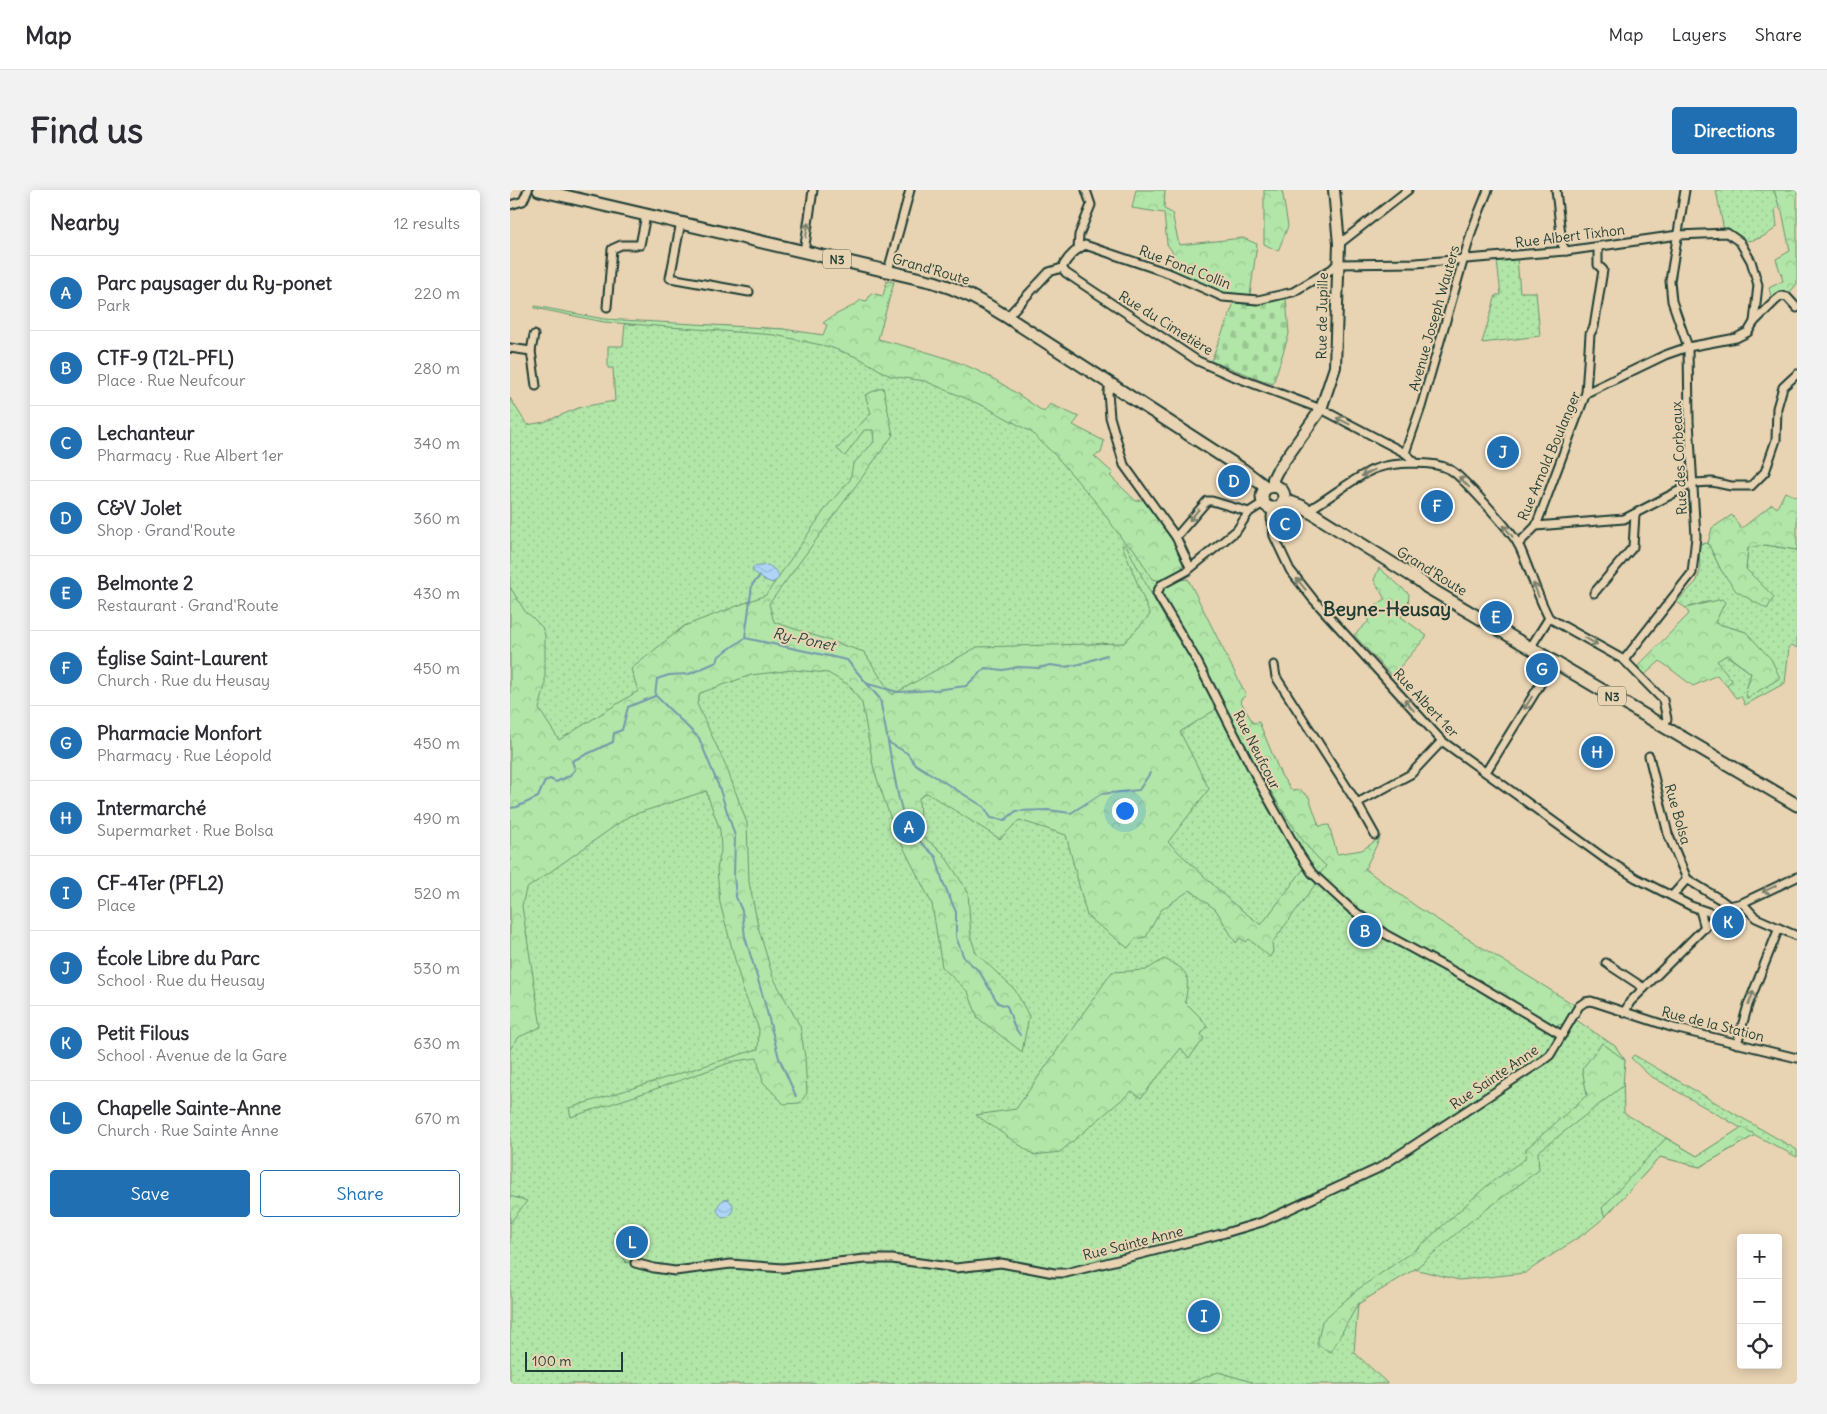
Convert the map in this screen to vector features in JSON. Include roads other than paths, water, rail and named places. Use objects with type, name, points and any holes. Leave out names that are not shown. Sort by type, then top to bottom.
[{"type":"main road","name":"Grand'Route","points":[[539,190],[888,271],[954,288],[982,301],[1111,385],[1267,491],[1281,490],[1284,500],[1298,504],[1427,587],[1797,805]]},
{"type":"main road","points":[[1267,491],[1279,506],[1284,500]]},
{"type":"street","points":[[510,205],[523,201],[528,190]]},
{"type":"street","points":[[804,252],[813,190]]},
{"type":"street","points":[[888,271],[910,190]]},
{"type":"street","points":[[1007,317],[1049,272],[1062,268],[1078,249],[1090,205],[1086,190]]},
{"type":"street","name":"Rue de Jupille","points":[[1267,491],[1321,409],[1335,367],[1339,244],[1334,190]]},
{"type":"street","points":[[1339,244],[1408,190]]},
{"type":"street","name":"Avenue Joseph Wauters","points":[[1405,453],[1421,407],[1472,230],[1488,190]]},
{"type":"street","points":[[1556,190],[1562,244],[1566,251]]},
{"type":"street","name":"Rue des Corbeaux","points":[[1624,660],[1692,573],[1696,537],[1689,421],[1688,347],[1672,301],[1670,281],[1685,190]]},
{"type":"street","points":[[607,308],[612,249],[621,245],[640,245],[646,215]]},
{"type":"street","points":[[681,222],[670,278],[749,292]]},
{"type":"street","points":[[1678,235],[1727,233],[1740,242],[1751,261],[1758,285],[1754,322]]},
{"type":"street","name":"Rue Albert Tixhon","points":[[1337,264],[1464,260],[1566,251],[1678,235]]},
{"type":"street","name":"Rue Fond Collin","points":[[1078,249],[1085,245],[1096,248],[1171,274],[1223,297],[1258,300],[1293,292],[1332,269],[1337,264]]},
{"type":"street","points":[[1586,393],[1590,334],[1594,327],[1603,270],[1598,265],[1598,247]]},
{"type":"street","name":"Rue du Cimetière","points":[[1062,268],[1066,273],[1198,360],[1230,375],[1321,409],[1405,453],[1415,462]]},
{"type":"street","points":[[1688,347],[1736,338],[1748,332],[1754,322],[1781,296],[1788,297],[1797,308]]},
{"type":"street","points":[[534,335],[531,351],[536,386]]},
{"type":"street","name":"Rue Arnold Boulanger","points":[[1518,544],[1536,526],[1586,393],[1665,355],[1688,347]]},
{"type":"street","points":[[510,348],[531,351]]},
{"type":"street","points":[[1536,526],[1624,519],[1694,483],[1712,482],[1731,486],[1751,486],[1765,472],[1776,440],[1777,408],[1783,387],[1797,374]]},
{"type":"street","points":[[1111,385],[1108,392],[1110,417],[1124,465],[1176,537],[1190,567]]},
{"type":"street","points":[[1307,511],[1369,471],[1385,466],[1415,462],[1448,468],[1454,471],[1518,544],[1541,604],[1549,618],[1624,660],[1663,700],[1667,719],[1663,726]]},
{"type":"street","points":[[1176,537],[1207,501],[1249,512],[1267,491]]},
{"type":"street","name":"Rue Albert 1er","points":[[1267,491],[1274,536],[1290,570],[1313,599],[1442,741],[1604,858],[1636,878],[1700,910],[1717,915]]},
{"type":"street","name":"Rue Neufcour","points":[[1249,512],[1237,530],[1182,574],[1160,586],[1157,592],[1160,600],[1198,661],[1264,791],[1300,855],[1312,873],[1350,908],[1385,934],[1475,983],[1562,1035]]},
{"type":"street","points":[[1594,594],[1633,547],[1634,514]]},
{"type":"street","points":[[1530,648],[1549,618]]},
{"type":"street","points":[[1486,772],[1554,662]]},
{"type":"street","points":[[1274,665],[1276,677],[1376,835]]},
{"type":"street","points":[[1357,803],[1411,774],[1442,741]]},
{"type":"street","name":"Rue Bolsa","points":[[1649,756],[1668,834],[1687,879]]},
{"type":"street","points":[[1624,1013],[1630,1002],[1717,915],[1729,906],[1742,903],[1797,877]]},
{"type":"street","points":[[1672,896],[1687,879],[1729,906]]},
{"type":"street","points":[[1742,903],[1756,918],[1797,936]]},
{"type":"street","points":[[1700,910],[1705,928]]},
{"type":"street","points":[[1737,1044],[1748,1005],[1779,928]]},
{"type":"street","points":[[1606,963],[1644,988]]},
{"type":"street","name":"Rue de la Station","points":[[1572,1017],[1579,1006],[1591,1001],[1624,1013],[1737,1044],[1797,1058]]},
{"type":"street","name":"Rue Sainte Anne","points":[[635,1263],[659,1269],[675,1270],[731,1264],[783,1268],[866,1259],[900,1260],[956,1268],[1001,1263],[1054,1273],[1081,1269],[1216,1236],[1262,1222],[1379,1168],[1545,1059],[1550,1055],[1572,1017]]},
{"type":"water","points":[[768,565],[775,570],[779,578],[773,583],[764,580],[752,570],[753,567]]},
{"type":"water","points":[[728,1199],[733,1205],[732,1213],[722,1218],[717,1211],[718,1206],[721,1201]]},
{"type":"waterway","points":[[745,638],[752,585],[759,577]]},
{"type":"waterway","name":"Ry-Ponet","points":[[510,808],[517,807],[538,797],[545,781],[550,779],[556,782],[569,776],[575,770],[572,761],[613,742],[614,733],[622,730],[628,707],[655,696],[657,679],[669,675],[689,674],[717,662],[719,656],[745,638],[847,660],[880,699],[898,795],[907,829],[936,857],[943,882],[956,912],[956,937],[964,958],[979,971],[998,1003],[1007,1006],[1014,1026],[1020,1035]]},
{"type":"waterway","points":[[868,684],[898,692],[935,690],[966,686],[985,668],[1003,670],[1019,667],[1039,668],[1050,665],[1065,667],[1107,655]]},
{"type":"waterway","points":[[656,696],[699,738],[719,787],[735,836],[734,876],[736,897],[742,911],[745,937],[779,1058],[796,1096]]},
{"type":"waterway","points":[[888,742],[907,753],[915,764],[984,807],[991,818],[1005,820],[1016,811],[1048,810],[1071,813],[1101,794],[1139,790],[1150,773]]},
{"type":"place","name":"École Libre du Parc","points":[[1503,452]]},
{"type":"place","name":"C&V Jolet","points":[[1234,481]]},
{"type":"place","name":"Église Saint-Laurent","points":[[1437,506]]},
{"type":"place","name":"Lechanteur","points":[[1285,524]]},
{"type":"place","name":"Belmonte 2","points":[[1496,617]]},
{"type":"place","name":"Pharmacie Monfort","points":[[1542,669]]},
{"type":"place","name":"Intermarché","points":[[1597,752]]},
{"type":"place","name":"Parc paysager du Ry-ponet","points":[[909,827]]},
{"type":"place","name":"Petit Filous","points":[[1728,922]]},
{"type":"place","name":"CTF-9 (T2L-PFL)","points":[[1365,931]]},
{"type":"place","name":"Chapelle Sainte-Anne","points":[[632,1242]]},
{"type":"place","name":"CF-4Ter (PFL2)","points":[[1204,1316]]},
{"type":"district","name":"Beyne-Heusay","points":[[1387,609]]}]
